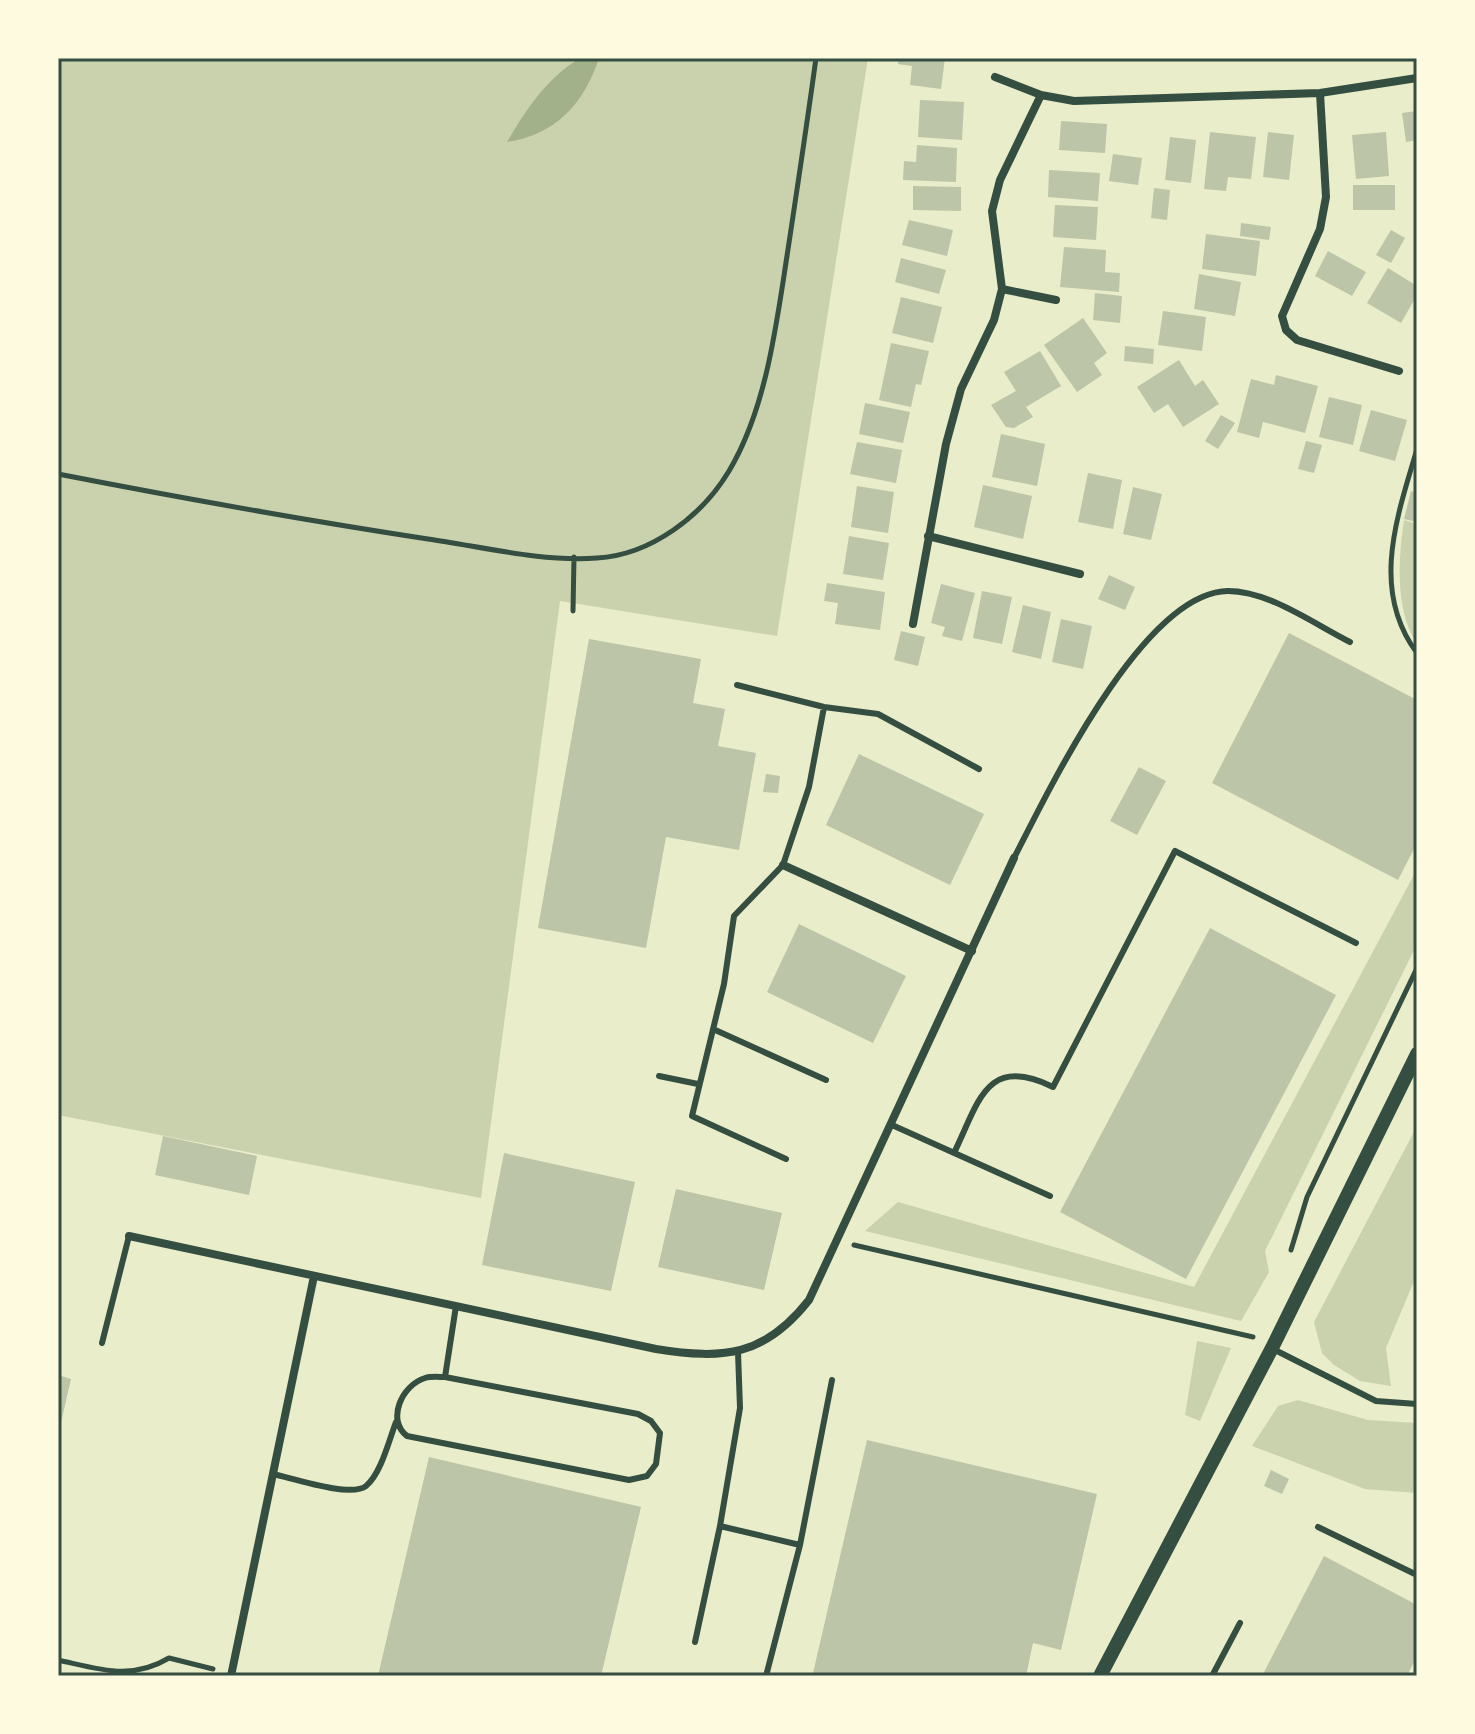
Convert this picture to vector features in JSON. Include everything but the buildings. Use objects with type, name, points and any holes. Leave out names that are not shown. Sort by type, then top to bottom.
[{"type":"street","points":[[995,77],[1041,95],[1105,101],[1168,95],[1320,93],[1417,78]]},
{"type":"street","points":[[1320,93],[1326,197],[1320,229],[1282,316],[1286,330],[1297,340],[1399,371]]},
{"type":"street","points":[[913,624],[946,444],[961,389],[994,320],[1002,289],[992,211],[1000,180],[1041,95]]},
{"type":"street","points":[[1002,289],[1056,300]]},
{"type":"street","points":[[928,536],[1080,574]]},
{"type":"street","points":[[129,1236],[687,1354],[738,1352],[764,1343],[788,1327],[809,1300],[1014,858]]},
{"type":"street","points":[[783,865],[972,951]]},
{"type":"street","points":[[1100,1676],[1272,1348],[1417,1054]]},
{"type":"street","points":[[232,1675],[314,1276]]},
{"type":"lane","points":[[1014,858],[1064,760],[1105,693],[1164,622],[1210,594],[1252,593],[1350,642]]},
{"type":"lane","points":[[737,685],[824,707],[878,714],[979,769]]},
{"type":"lane","points":[[786,1159],[692,1116],[713,1029],[734,916],[783,865],[809,787],[824,707]]},
{"type":"lane","points":[[954,1153],[985,1090],[996,1082],[1009,1074],[1032,1077],[1053,1087],[1175,851],[1356,943]]},
{"type":"lane","points":[[713,1029],[826,1080]]},
{"type":"lane","points":[[659,1076],[698,1084]]},
{"type":"lane","points":[[892,1125],[1050,1196]]},
{"type":"lane","points":[[102,1343],[129,1236]]},
{"type":"lane","points":[[445,1377],[456,1306]]},
{"type":"lane","points":[[1272,1348],[1376,1401],[1417,1404]]},
{"type":"lane","points":[[695,1642],[720,1526],[740,1408],[738,1352]]},
{"type":"lane","points":[[273,1474],[353,1492],[366,1486],[396,1422],[396,1409],[413,1385],[425,1378],[445,1377],[638,1414],[651,1421],[660,1433],[656,1464],[647,1476],[629,1480],[407,1436],[396,1422]]},
{"type":"lane","points":[[766,1676],[800,1545],[832,1380]]},
{"type":"lane","points":[[720,1526],[800,1545]]},
{"type":"lane","points":[[1318,1527],[1417,1575]]},
{"type":"lane","points":[[1212,1676],[1240,1623]]},
{"type":"path","points":[[58,474],[276,516],[534,555],[597,558],[625,553],[663,537],[696,513],[728,472],[748,432],[775,333],[816,58]]},
{"type":"path","points":[[1417,449],[1391,538],[1393,588],[1400,629],[1417,653]]},
{"type":"path","points":[[573,611],[574,557]]},
{"type":"path","points":[[1289,1258],[1307,1197],[1417,968]]},
{"type":"path","points":[[838,1242],[1251,1336],[1272,1348]]},
{"type":"path","points":[[58,1660],[120,1674],[149,1670],[169,1658],[232,1675]]},
{"type":"shaded area","points":[[58,58],[868,58],[777,636],[560,601],[481,1198],[58,1115]]},
{"type":"shaded area","points":[[581,58],[599,58],[576,103],[565,115],[540,132],[507,142],[548,84]]},
{"type":"shaded area","points":[[1404,520],[1417,524],[1417,644],[1405,616],[1400,584]]},
{"type":"shaded area","points":[[1417,869],[1417,944],[1265,1251],[1269,1272],[1241,1321],[865,1231],[898,1202],[1194,1287]]},
{"type":"shaded area","points":[[1417,1126],[1417,1274],[1386,1348],[1391,1386],[1360,1381],[1334,1365],[1322,1353],[1314,1322]]},
{"type":"shaded area","points":[[1197,1341],[1231,1348],[1200,1421],[1185,1415]]},
{"type":"shaded area","points":[[1298,1400],[1368,1420],[1417,1423],[1417,1493],[1365,1489],[1252,1446],[1278,1406]]}]
